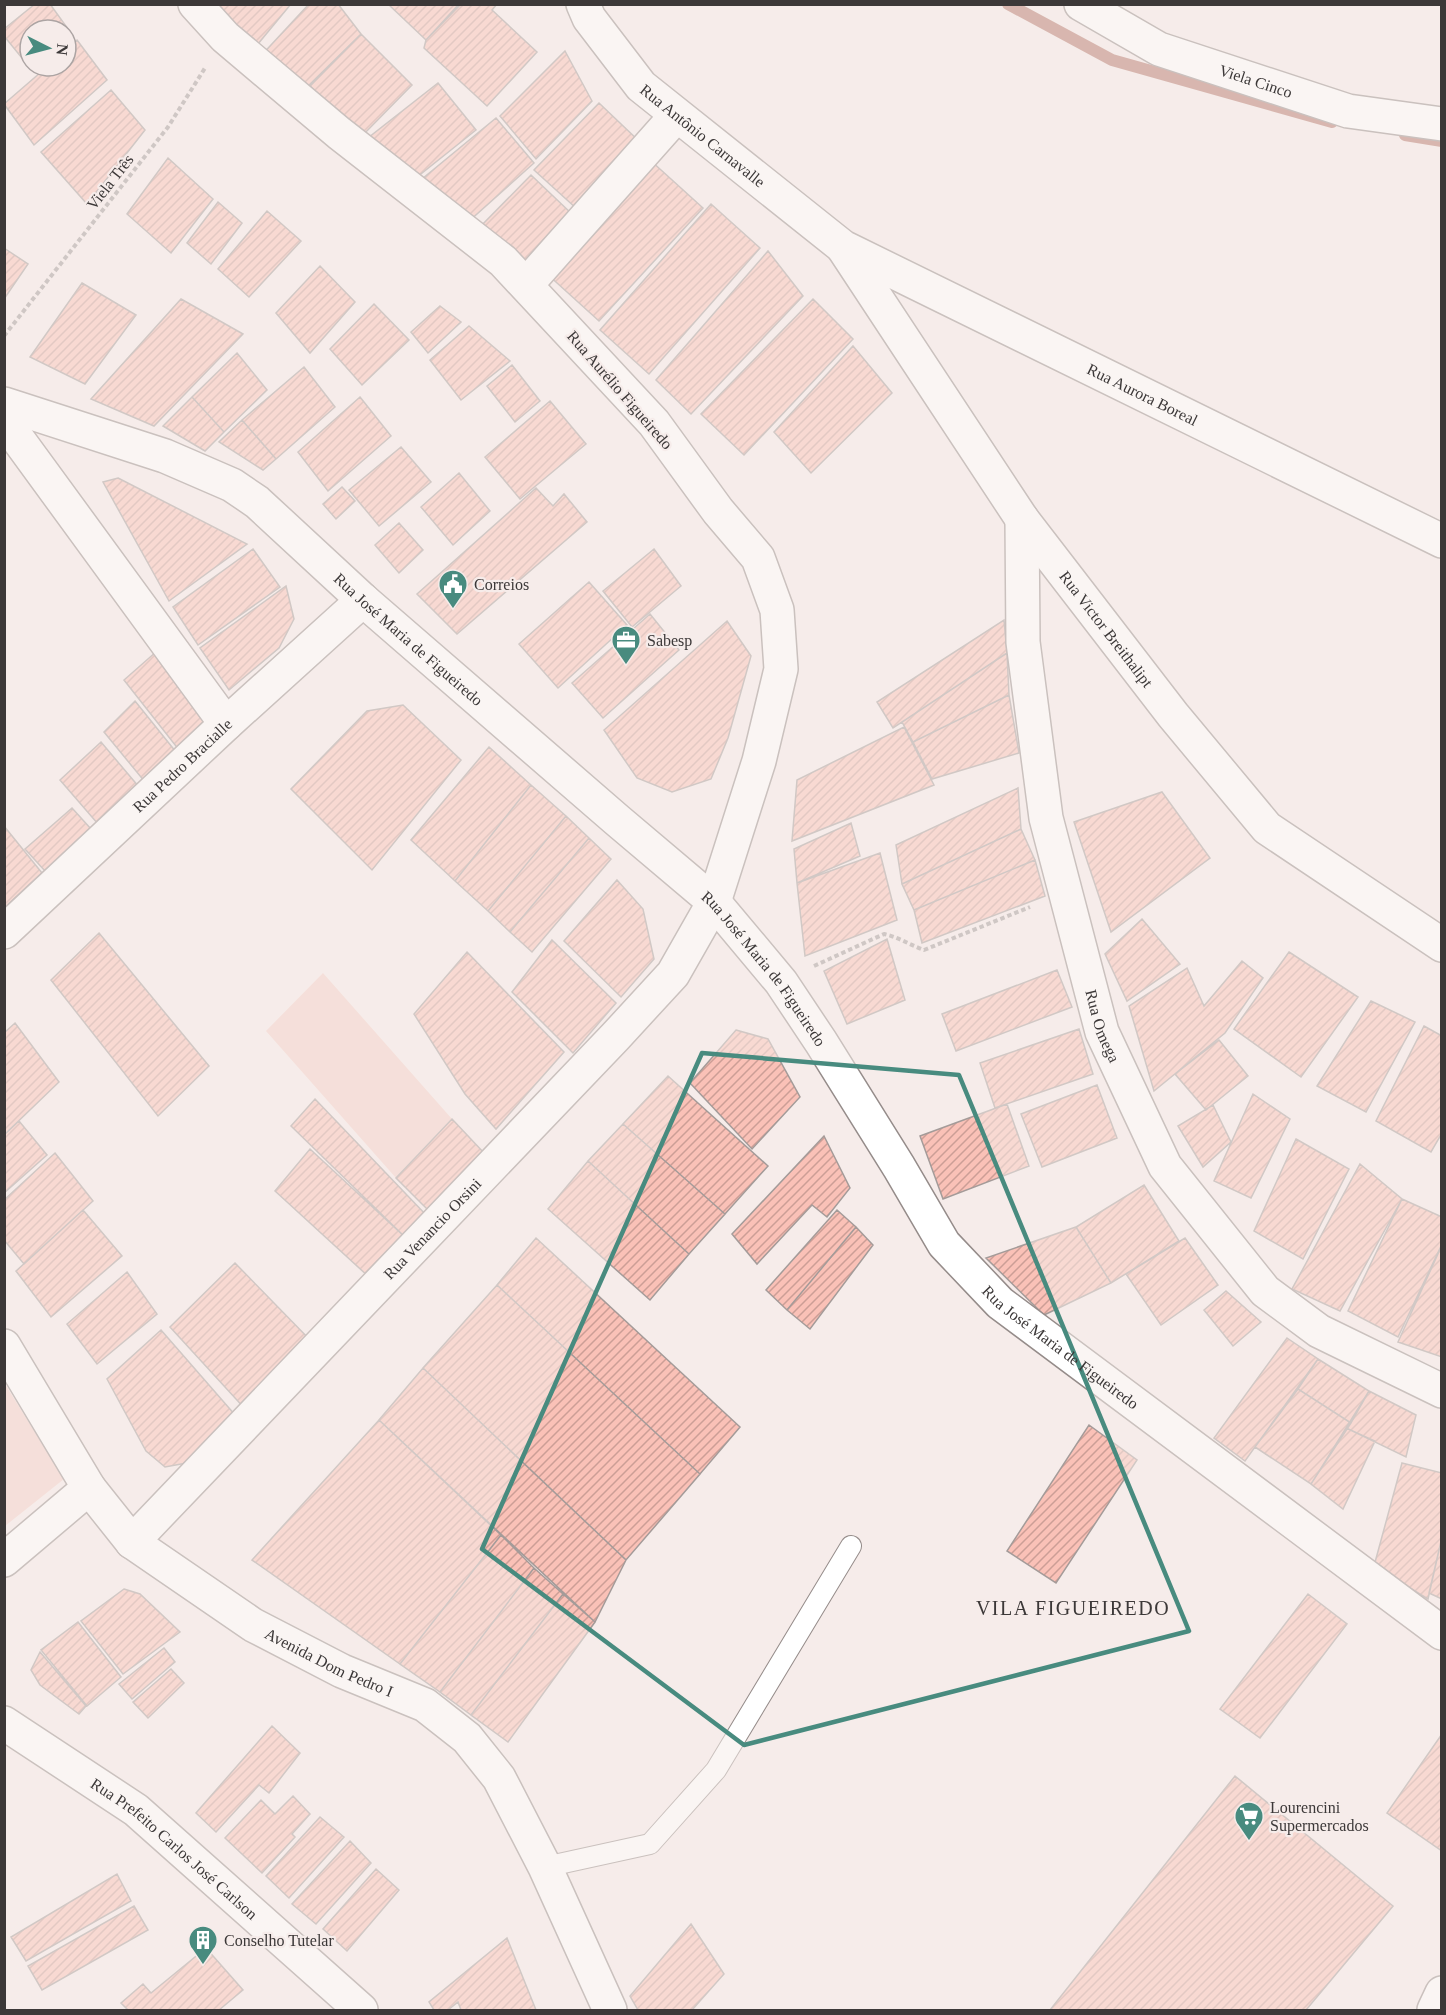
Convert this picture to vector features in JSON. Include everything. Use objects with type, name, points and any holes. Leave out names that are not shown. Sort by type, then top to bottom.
[{"type":"street","name":"Rua Aurélio Figueiredo","points":[[195,4],[225,37],[339,133],[503,261],[654,423],[718,511],[758,558],[777,610],[781,669],[759,761],[714,902]]},
{"type":"street","name":"Rua Antônio Carnavalle","points":[[583,4],[589,18],[641,86],[843,247]]},
{"type":"street","name":"Viela Cinco","points":[[1082,4],[1159,49],[1348,111],[1442,124]]},
{"type":"street","points":[[525,285],[676,116]]},
{"type":"street","name":"Rua Victor Breithalipt","points":[[843,247],[1022,519],[1173,715],[1267,828],[1442,945]]},
{"type":"street","name":"Rua Aurora Boreal","points":[[843,247],[1442,541]]},
{"type":"street","name":"Rua José Maria de Figueiredo","points":[[4,404],[165,456],[232,485],[257,502],[363,600],[714,902],[781,982],[833,1061],[944,1244],[1000,1303],[1442,1633]]},
{"type":"street","points":[[4,420],[226,724]]},
{"type":"street","name":"Rua Omega","points":[[1022,519],[1023,642],[1046,818],[1102,1032],[1165,1166],[1265,1291],[1319,1330],[1442,1391]]},
{"type":"street","name":"Rua Pedro Bracialle","points":[[4,932],[226,724],[363,600]]},
{"type":"street","name":"Rua Venancio Orsini","points":[[132,1542],[607,1046],[673,974],[714,902]]},
{"type":"street","name":"Avenida Dom Pedro I","points":[[4,1346],[88,1488],[132,1542],[254,1625],[342,1671],[425,1705],[466,1738],[499,1778],[545,1867],[610,2010]]},
{"type":"street","points":[[4,1560],[88,1488]]},
{"type":"street","name":"Rua Prefeito Carlos José Carlson","points":[[4,1723],[136,1810],[361,2010]]},
{"type":"street","points":[[1434,2010],[1442,1993]]},
{"type":"lane","points":[[545,1867],[650,1844],[716,1770],[851,1546]]},
{"type":"path","name":"Viela Três","points":[[4,336],[168,127],[225,37]]},
{"type":"path","points":[[781,982],[884,934],[899,938],[924,950],[1065,893]]},
{"type":"highlighted area","points":[[702,1053],[959,1075],[1189,1631],[744,1745],[482,1549]]},
{"type":"shaded area","points":[[323,973],[452,1119],[396,1178],[266,1031]]},
{"type":"shaded area","points":[[5,1384],[64,1479],[4,1526]]},
{"type":"building","points":[[35,4],[50,4],[60,18],[18,18],[18,53],[4,36],[4,29]]},
{"type":"building","points":[[205,4],[291,4],[253,50]]},
{"type":"building","points":[[309,4],[338,4],[361,34],[302,92],[259,58]]},
{"type":"building","points":[[388,4],[459,4],[426,40]]},
{"type":"building","points":[[461,4],[497,4],[492,10],[537,52],[487,106],[424,48],[426,40]]},
{"type":"building","points":[[361,34],[412,85],[361,137],[310,86]]},
{"type":"building","points":[[78,41],[107,80],[34,145],[4,104],[34,78],[78,78]]},
{"type":"building","points":[[565,51],[592,101],[536,159],[500,116]]},
{"type":"building","points":[[438,83],[476,130],[412,181],[359,145]]},
{"type":"building","points":[[111,90],[145,130],[87,204],[41,152]]},
{"type":"building","points":[[599,103],[641,143],[577,209],[534,170]]},
{"type":"building","points":[[496,118],[534,163],[468,222],[416,184]]},
{"type":"building","points":[[168,158],[213,199],[171,253],[127,214]]},
{"type":"building","points":[[650,160],[703,208],[599,321],[546,273]]},
{"type":"building","points":[[531,175],[573,215],[529,265],[480,227]]},
{"type":"building","points":[[218,202],[242,223],[211,264],[187,243]]},
{"type":"building","points":[[711,204],[760,248],[649,374],[600,330]]},
{"type":"building","points":[[267,211],[301,241],[249,297],[218,269]]},
{"type":"building","points":[[4,248],[28,264],[4,299]]},
{"type":"building","points":[[768,251],[803,296],[691,414],[656,380]]},
{"type":"building","points":[[320,266],[355,302],[310,353],[276,313]]},
{"type":"building","points":[[82,283],[136,315],[85,384],[30,357]]},
{"type":"building","points":[[181,299],[243,334],[154,426],[91,399]]},
{"type":"building","points":[[813,299],[853,339],[744,455],[701,414]]},
{"type":"building","points":[[374,304],[409,340],[362,385],[330,349]]},
{"type":"building","points":[[440,306],[461,322],[428,353],[411,332]]},
{"type":"building","points":[[469,326],[510,361],[461,400],[430,360]]},
{"type":"building","points":[[853,346],[892,393],[811,473],[774,432]]},
{"type":"building","points":[[237,353],[267,390],[224,432],[192,397]]},
{"type":"building","points":[[512,365],[540,401],[515,422],[487,386]]},
{"type":"building","points":[[304,367],[335,407],[276,459],[242,420]]},
{"type":"building","points":[[192,397],[224,432],[205,451],[163,426]]},
{"type":"building","points":[[360,397],[391,436],[328,491],[298,452]]},
{"type":"building","points":[[550,401],[586,444],[520,499],[485,457]]},
{"type":"building","points":[[242,420],[276,459],[263,470],[219,442]]},
{"type":"building","points":[[401,447],[431,482],[379,526],[349,490]]},
{"type":"building","points":[[459,473],[490,511],[453,545],[421,507]]},
{"type":"building","points":[[118,478],[247,544],[169,601],[103,482]]},
{"type":"building","points":[[342,487],[355,501],[336,519],[323,504]]},
{"type":"building","points":[[536,488],[553,506],[564,494],[587,522],[457,634],[417,594]]},
{"type":"building","points":[[399,523],[423,550],[399,573],[375,545]]},
{"type":"building","points":[[253,549],[280,587],[198,645],[173,607]]},
{"type":"building","points":[[654,549],[681,586],[632,627],[603,591]]},
{"type":"building","points":[[589,582],[627,625],[558,688],[519,644]]},
{"type":"building","points":[[286,586],[294,619],[279,648],[229,690],[200,648]]},
{"type":"building","name":"Sabesp","points":[[650,614],[679,650],[603,718],[572,683]]},
{"type":"building","points":[[1004,620],[1007,653],[893,728],[877,702]]},
{"type":"building","points":[[727,621],[751,656],[728,738],[711,779],[672,792],[637,778],[604,730]]},
{"type":"building","points":[[157,651],[210,721],[179,750],[124,680]]},
{"type":"building","points":[[1007,653],[1009,695],[913,742],[902,722]]},
{"type":"building","points":[[1009,695],[1019,753],[932,779],[913,742]]},
{"type":"building","points":[[135,701],[176,752],[145,782],[104,732]]},
{"type":"building","points":[[403,705],[461,760],[372,870],[291,789],[367,711]]},
{"type":"building","points":[[904,727],[934,785],[792,841],[797,780]]},
{"type":"building","points":[[101,742],[139,787],[98,824],[60,780]]},
{"type":"building","points":[[489,747],[531,785],[455,881],[411,840]]},
{"type":"building","points":[[531,785],[566,816],[488,911],[455,881]]},
{"type":"building","points":[[1018,788],[1021,829],[902,884],[896,845]]},
{"type":"building","points":[[1162,792],[1210,858],[1111,932],[1074,822]]},
{"type":"building","points":[[72,808],[91,829],[45,871],[25,849]]},
{"type":"building","points":[[566,816],[589,838],[510,932],[488,911]]},
{"type":"building","points":[[851,823],[860,856],[797,883],[794,849]]},
{"type":"building","points":[[4,826],[42,873],[4,908]]},
{"type":"building","points":[[1021,829],[1035,860],[914,910],[902,884]]},
{"type":"building","points":[[589,838],[611,859],[532,952],[510,932]]},
{"type":"building","points":[[880,853],[897,920],[805,956],[797,883]]},
{"type":"building","points":[[1035,860],[1045,896],[922,943],[914,910]]},
{"type":"building","points":[[617,880],[643,909],[654,959],[621,997],[564,941]]},
{"type":"building","points":[[1142,919],[1180,964],[1127,1001],[1105,954]]},
{"type":"building","points":[[99,933],[209,1066],[158,1116],[51,980]]},
{"type":"building","points":[[887,939],[905,1000],[847,1024],[824,971]]},
{"type":"building","points":[[552,940],[616,1003],[573,1053],[512,992]]},
{"type":"building","points":[[467,952],[564,1052],[496,1129],[465,1094],[414,1014]]},
{"type":"building","points":[[1289,952],[1358,997],[1301,1077],[1234,1029]]},
{"type":"building","points":[[1242,961],[1263,978],[1225,1033],[1154,1091],[1129,1006],[1187,968],[1204,1006]]},
{"type":"building","points":[[1057,970],[1072,1007],[956,1051],[942,1014]]},
{"type":"building","points":[[1371,1001],[1415,1022],[1366,1112],[1317,1086]]},
{"type":"building","points":[[15,1023],[59,1082],[4,1135],[4,1033]]},
{"type":"building","points":[[1424,1026],[1442,1036],[1442,1133],[1431,1152],[1376,1121]]},
{"type":"building","points":[[1079,1029],[1093,1074],[995,1108],[980,1063]]},
{"type":"building","points":[[736,1030],[768,1039],[800,1097],[752,1149],[690,1083]]},
{"type":"building","points":[[1219,1040],[1248,1076],[1206,1110],[1175,1074]]},
{"type":"building","points":[[668,1076],[768,1166],[725,1214],[623,1124]]},
{"type":"building","points":[[1097,1085],[1117,1138],[1042,1167],[1021,1114]]},
{"type":"building","points":[[1253,1094],[1290,1119],[1251,1198],[1214,1181]]},
{"type":"building","points":[[315,1099],[428,1217],[407,1239],[291,1126]]},
{"type":"building","points":[[1007,1104],[1029,1166],[943,1199],[920,1136]]},
{"type":"building","points":[[1213,1105],[1231,1142],[1203,1167],[1178,1126]]},
{"type":"building","points":[[452,1119],[485,1154],[430,1212],[396,1178]]},
{"type":"building","points":[[19,1121],[47,1155],[4,1193],[4,1135]]},
{"type":"building","points":[[623,1124],[725,1214],[689,1254],[588,1161]]},
{"type":"building","points":[[824,1136],[850,1188],[827,1217],[812,1205],[757,1264],[732,1234]]},
{"type":"building","points":[[1296,1139],[1349,1169],[1303,1259],[1254,1231]]},
{"type":"building","points":[[310,1149],[407,1239],[369,1277],[275,1191]]},
{"type":"building","points":[[55,1153],[93,1201],[24,1264],[4,1240],[4,1200]]},
{"type":"building","points":[[588,1161],[689,1254],[650,1300],[548,1209]]},
{"type":"building","points":[[1360,1164],[1402,1199],[1340,1311],[1292,1289]]},
{"type":"building","points":[[1144,1185],[1179,1241],[1111,1283],[1076,1227]]},
{"type":"building","points":[[1402,1199],[1442,1217],[1442,1244],[1398,1337],[1348,1311]]},
{"type":"building","points":[[83,1210],[122,1256],[51,1317],[16,1271]]},
{"type":"building","points":[[837,1210],[856,1227],[787,1310],[766,1290]]},
{"type":"building","points":[[856,1227],[873,1245],[810,1329],[787,1310]]},
{"type":"building","points":[[1076,1227],[1111,1283],[1044,1315],[986,1258]]},
{"type":"building","points":[[536,1238],[740,1427],[700,1474],[497,1285]]},
{"type":"building","points":[[1185,1238],[1218,1285],[1161,1325],[1126,1274]]},
{"type":"building","points":[[1442,1245],[1442,1357],[1398,1342]]},
{"type":"building","points":[[235,1263],[313,1343],[246,1410],[170,1327]]},
{"type":"building","points":[[127,1272],[157,1314],[97,1364],[67,1324]]},
{"type":"building","points":[[497,1285],[700,1474],[626,1560],[423,1368]]},
{"type":"building","points":[[1226,1291],[1261,1322],[1233,1346],[1204,1310]]},
{"type":"building","points":[[161,1330],[236,1416],[192,1462],[165,1467],[146,1451],[107,1379]]},
{"type":"building","points":[[1287,1338],[1318,1359],[1245,1461],[1214,1438]]},
{"type":"building","points":[[1318,1359],[1369,1391],[1351,1423],[1298,1389]]},
{"type":"building","points":[[423,1368],[626,1560],[595,1622],[379,1420]]},
{"type":"building","points":[[1298,1389],[1351,1423],[1311,1484],[1255,1447]]},
{"type":"building","points":[[1369,1391],[1416,1415],[1406,1457],[1346,1428]]},
{"type":"building","points":[[379,1420],[501,1535],[400,1664],[252,1560]]},
{"type":"building","points":[[1089,1425],[1137,1460],[1056,1583],[1007,1551]]},
{"type":"building","points":[[1346,1428],[1375,1441],[1343,1509],[1311,1484]]},
{"type":"building","points":[[1402,1463],[1442,1473],[1442,1537],[1428,1599],[1374,1566]]},
{"type":"building","points":[[501,1535],[534,1568],[440,1692],[400,1664]]},
{"type":"building","points":[[1442,1537],[1442,1599],[1429,1593]]},
{"type":"building","points":[[534,1568],[563,1594],[471,1715],[440,1692]]},
{"type":"building","points":[[124,1589],[140,1594],[180,1632],[123,1674],[81,1621]]},
{"type":"building","points":[[563,1594],[595,1622],[508,1742],[471,1715]]},
{"type":"building","points":[[1308,1594],[1347,1624],[1260,1738],[1220,1709]]},
{"type":"building","points":[[78,1622],[121,1677],[87,1706],[41,1650]]},
{"type":"building","points":[[164,1648],[175,1662],[132,1699],[119,1684]]},
{"type":"building","points":[[40,1652],[86,1706],[79,1714],[40,1685],[31,1670]]},
{"type":"building","points":[[171,1669],[184,1683],[148,1718],[133,1702]]},
{"type":"building","points":[[272,1726],[300,1753],[269,1793],[259,1785],[216,1832],[196,1813]]},
{"type":"building","points":[[1442,1734],[1442,1851],[1387,1813]]},
{"type":"building","name":"Lourencini Supermercados","points":[[1235,1776],[1393,1906],[1306,2010],[1050,2010]]},
{"type":"building","points":[[293,1796],[310,1814],[292,1834],[295,1837],[262,1873],[225,1838],[261,1800],[275,1814]]},
{"type":"building","points":[[320,1817],[344,1837],[289,1898],[266,1876]]},
{"type":"building","points":[[350,1841],[371,1863],[316,1924],[292,1904]]},
{"type":"building","points":[[376,1869],[399,1890],[347,1951],[323,1929]]},
{"type":"building","points":[[117,1874],[131,1901],[26,1961],[11,1937]]},
{"type":"building","points":[[134,1906],[148,1930],[42,1990],[28,1966]]},
{"type":"building","points":[[691,1924],[724,1974],[692,2010],[638,2010],[630,1996]]},
{"type":"building","points":[[507,1938],[536,2010],[461,2010],[458,2002],[448,2010],[434,2010],[429,2002]]},
{"type":"building","name":"Conselho Tutelar","points":[[206,1948],[243,1990],[219,2010],[128,2010],[121,2003],[143,1984],[151,1993]]},
{"type":"waterway","points":[[1008,4],[1112,60],[1332,122]]},
{"type":"waterway","points":[[1405,135],[1442,141]]},
{"type":"place","name":"Correios","points":[[453,610]]},
{"type":"place","name":"Sabesp","points":[[626,666]]},
{"type":"place","name":"Lourencini Supermercados","points":[[1249,1842]]},
{"type":"place","name":"Conselho Tutelar","points":[[203,1966]]},
{"type":"district","name":"VILA FIGUEIREDO","points":[[1073,1608]]}]
